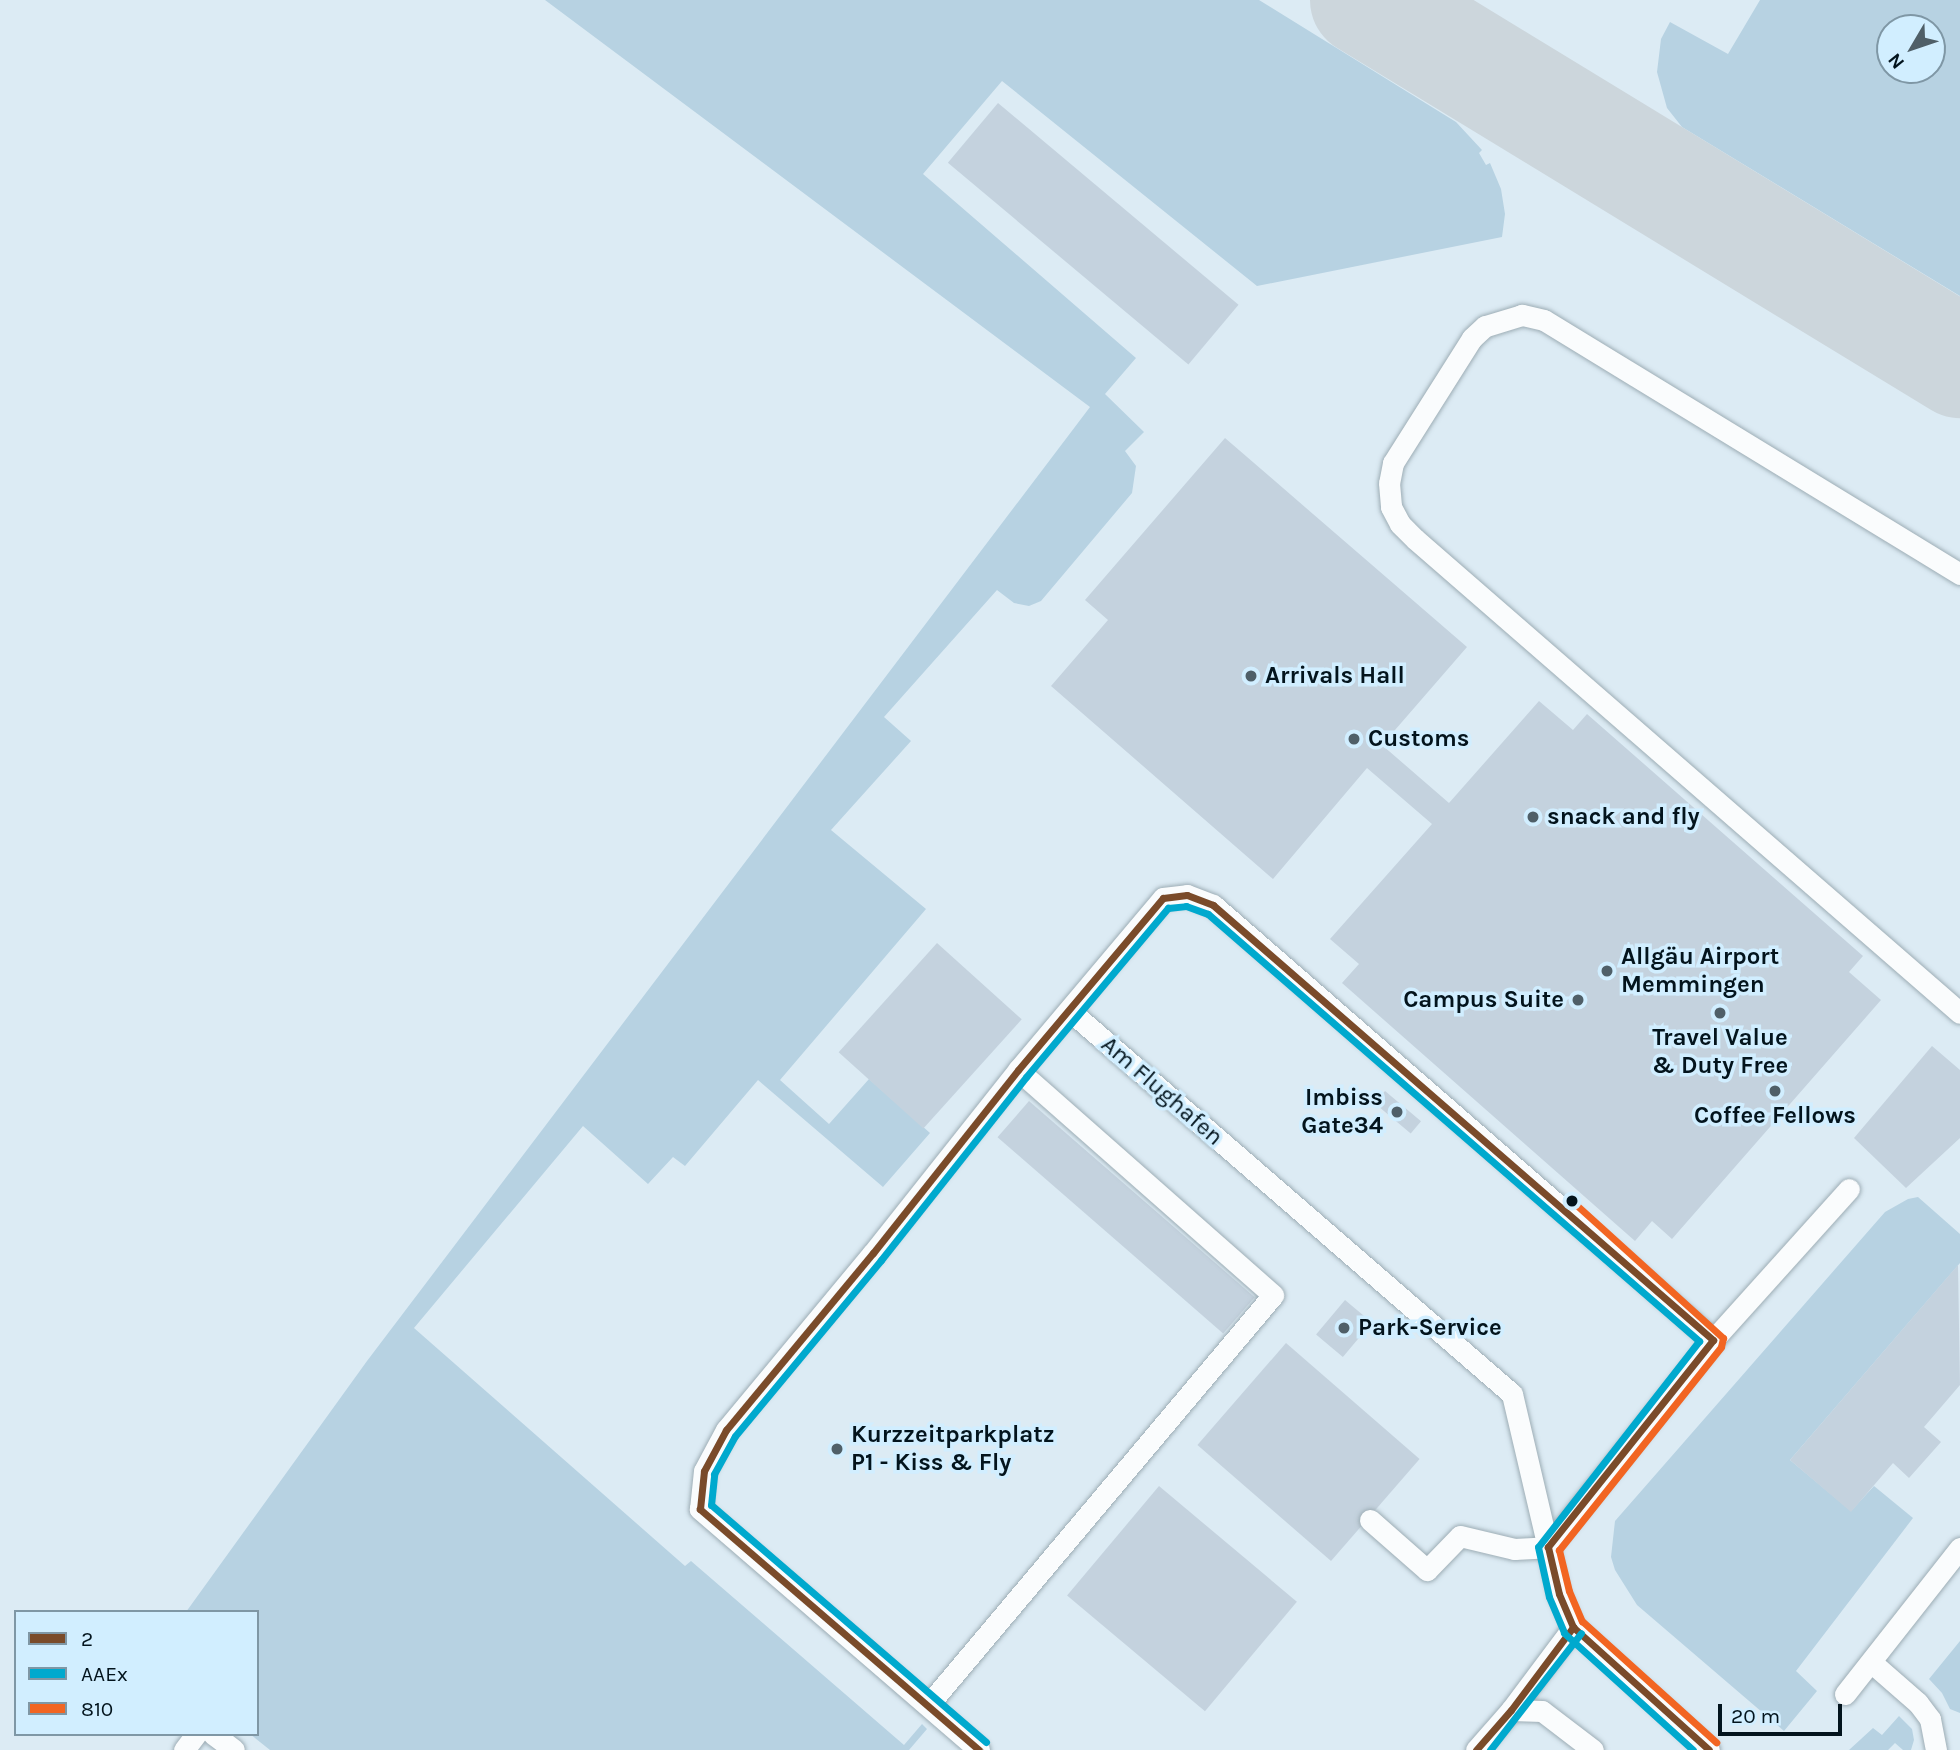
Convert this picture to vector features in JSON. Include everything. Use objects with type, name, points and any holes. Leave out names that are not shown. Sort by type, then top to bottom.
[{"type":"lane","points":[[1960,574],[1544,320],[1522,315],[1485,326],[1472,338],[1393,463],[1389,483],[1391,507],[1400,524],[1415,539],[1960,1013]]},
{"type":"lane","points":[[979,1750],[929,1704],[700,1509],[704,1471],[726,1430],[873,1253],[1017,1070],[1163,898],[1187,895],[1213,905],[1713,1340]]},
{"type":"lane","name":"Am Flughafen","points":[[1069,1010],[1512,1394],[1525,1462],[1559,1594],[1573,1627],[1709,1750]]},
{"type":"lane","points":[[929,1704],[1273,1294],[1017,1070]]},
{"type":"lane","points":[[1370,1520],[1427,1570],[1460,1536],[1514,1549],[1548,1547],[1735,1312],[1849,1189]]},
{"type":"lane","points":[[1846,1693],[1960,1548]]},
{"type":"lane","points":[[1476,1750],[1511,1710],[1573,1627]]},
{"type":"lane","points":[[1871,1662],[1918,1703],[1930,1718],[1936,1750]]},
{"type":"lane","points":[[1511,1710],[1542,1712],[1593,1750]]},
{"type":"lane","points":[[216,1736],[234,1750]]},
{"type":"shaded area","points":[[545,0],[1259,0],[1456,122],[1482,150],[1479,153],[1486,165],[1490,163],[1501,189],[1505,214],[1502,237],[1257,286],[1002,81],[923,174],[1136,358],[1105,394],[1144,432],[1125,451],[1136,466],[1132,493],[1041,601],[1029,606],[1014,603],[997,590],[884,717],[911,741],[831,830],[926,909],[780,1080],[829,1124],[869,1079],[930,1133],[883,1187],[758,1080],[685,1166],[673,1157],[648,1184],[583,1126],[414,1328],[685,1566],[691,1561],[904,1745],[922,1724],[927,1729],[909,1750],[270,1750],[252,1736],[259,1736],[259,1610],[187,1610],[367,1361],[1090,407]]},
{"type":"shaded area","points":[[1760,0],[1960,0],[1960,296],[1682,127],[1667,108],[1657,72],[1661,39],[1670,22],[1728,54]]},
{"type":"shaded area","points":[[1918,1197],[1960,1234],[1960,1263],[1790,1460],[1851,1511],[1874,1486],[1913,1518],[1796,1671],[1817,1691],[1784,1731],[1637,1605],[1615,1570],[1611,1557],[1615,1521],[1885,1212],[1908,1199]]},
{"type":"shaded area","points":[[1960,1641],[1960,1713],[1950,1709],[1942,1693],[1929,1679]]},
{"type":"shaded area","points":[[1899,1716],[1912,1729],[1914,1740],[1911,1750],[1903,1750],[1895,1743],[1888,1750],[1849,1750],[1873,1728],[1882,1735]]},
{"type":"building","points":[[998,103],[1239,305],[1188,365],[948,163]]},
{"type":"building","points":[[1225,438],[1467,647],[1382,745],[1449,803],[1539,701],[1573,730],[1587,714],[1863,956],[1849,972],[1881,1000],[1672,1239],[1652,1221],[1635,1241],[1342,983],[1359,964],[1330,939],[1432,824],[1367,768],[1273,879],[1051,686],[1108,620],[1085,600]]},
{"type":"building","points":[[937,943],[1022,1019],[923,1129],[839,1052]]},
{"type":"building","points":[[1932,1046],[1960,1070],[1960,1138],[1906,1188],[1854,1138]]},
{"type":"building","name":"Imbiss Gate34","points":[[1385,1091],[1421,1121],[1411,1133],[1375,1103]]},
{"type":"building","points":[[1029,1101],[1255,1297],[1223,1333],[998,1137]]},
{"type":"building","points":[[1958,1265],[1960,1385],[1924,1427],[1941,1442],[1909,1478],[1893,1463],[1851,1512],[1790,1460]]},
{"type":"building","name":"Park-Service","points":[[1345,1300],[1372,1322],[1343,1357],[1316,1334]]},
{"type":"building","points":[[1286,1343],[1420,1459],[1331,1561],[1197,1445]]},
{"type":"building","points":[[1159,1486],[1297,1602],[1205,1711],[1067,1596]]},
{"type":"taxiway","points":[[1366,0],[1960,362]]},
{"type":"transit line","name":"2","points":[[979,1750],[700,1509],[704,1471],[726,1430],[873,1253],[1018,1070],[1163,898],[1187,895],[1213,905],[1713,1340],[1548,1547],[1559,1594],[1573,1627],[1709,1750]]},
{"type":"transit line","name":"AAEx","points":[[986,1742],[711,1505],[714,1474],[735,1436],[881,1260],[1026,1077],[1168,908],[1186,906],[1208,914],[1699,1341],[1538,1547],[1549,1597],[1564,1633],[1693,1750]]},
{"type":"transit line","name":"810","points":[[1572,1201],[1723,1338],[1721,1347],[1559,1550],[1569,1591],[1582,1621],[1716,1742]]},
{"type":"transit line","name":"2","points":[[1476,1750],[1511,1710],[1573,1627]]},
{"type":"transit line","name":"AAEx","points":[[1490,1750],[1581,1633]]},
{"type":"place","name":"Arrivals Hall","points":[[1251,676]]},
{"type":"place","name":"Customs","points":[[1354,739]]},
{"type":"place","name":"snack and fly","points":[[1533,817]]},
{"type":"place","name":"Allgäu Airport Memmingen","points":[[1607,971]]},
{"type":"place","name":"Campus Suite","points":[[1578,1000]]},
{"type":"place","name":"Travel Value & Duty Free","points":[[1720,1013]]},
{"type":"place","name":"Coffee Fellows","points":[[1775,1091]]},
{"type":"place","name":"Imbiss Gate34","points":[[1397,1112]]},
{"type":"place","name":"Park-Service","points":[[1344,1328]]},
{"type":"place","name":"Kurzzeitparkplatz P1 - Kiss & Fly","points":[[837,1449]]}]
